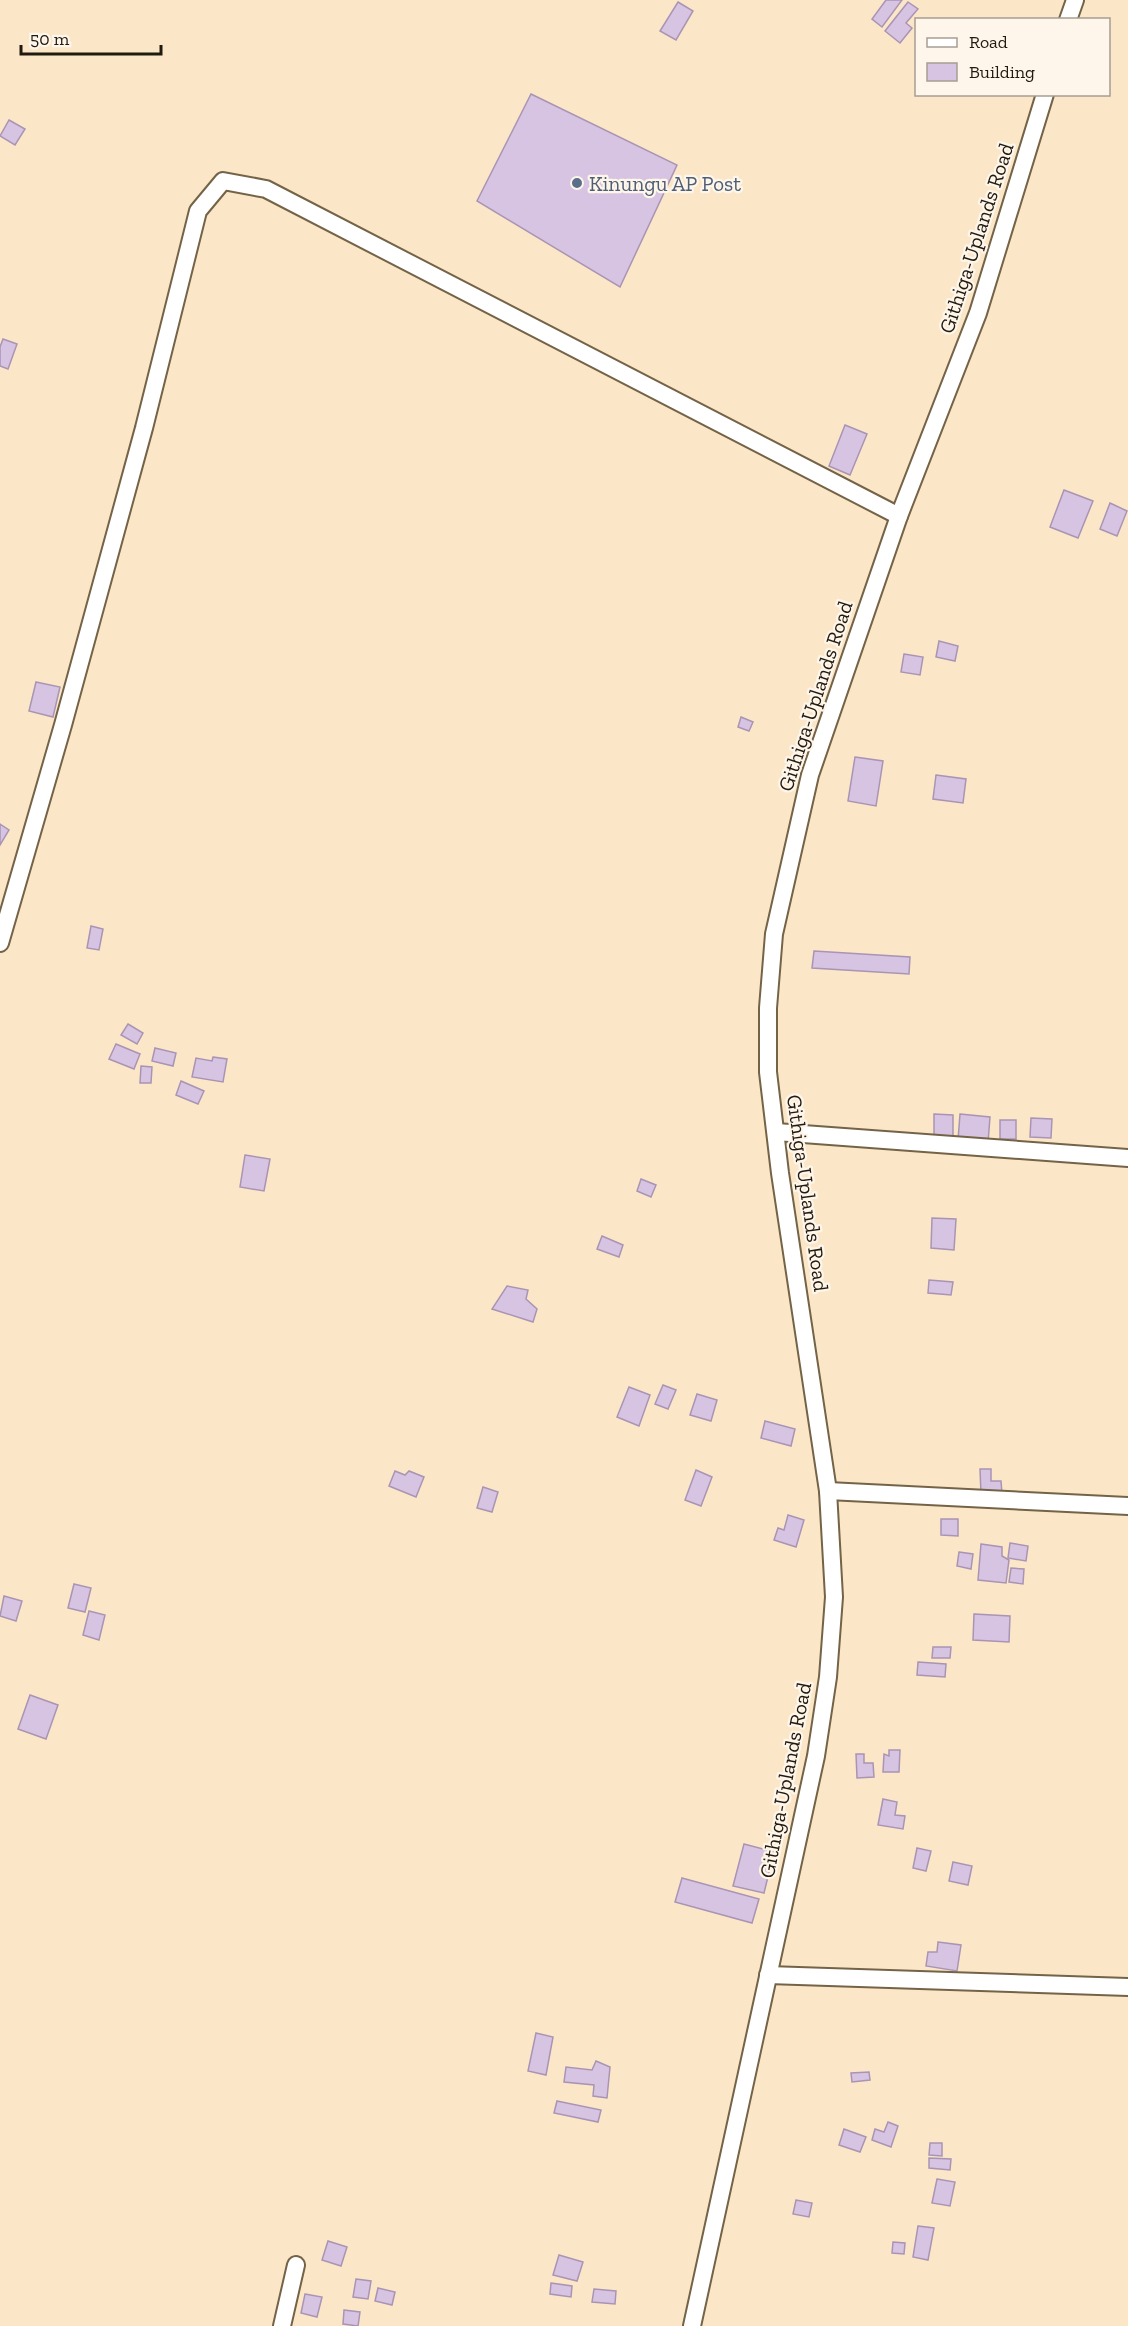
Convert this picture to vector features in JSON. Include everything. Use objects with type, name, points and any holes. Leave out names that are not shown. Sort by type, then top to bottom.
[{"type":"street","points":[[1069,18],[1075,0]]},
{"type":"street","name":"Githiga-Uplands Road","points":[[692,2326],[816,1756],[828,1677],[834,1597],[828,1491],[768,1072],[768,1008],[774,934],[810,775],[898,516],[978,313],[1044,96]]},
{"type":"street","points":[[0,944],[137,450],[198,211],[223,181],[266,189],[898,516]]},
{"type":"street","points":[[776,1132],[1128,1158]]},
{"type":"street","points":[[828,1491],[1128,1506]]},
{"type":"street","points":[[768,1975],[1128,1987]]},
{"type":"street","points":[[282,2326],[296,2265]]},
{"type":"building","points":[[886,0],[902,0],[882,27],[872,19]]},
{"type":"building","points":[[678,2],[693,11],[676,40],[660,31]]},
{"type":"building","points":[[908,2],[918,9],[906,23],[912,28],[900,43],[885,31]]},
{"type":"building","name":"Kinungu AP Post","points":[[531,94],[677,165],[620,287],[477,201]]},
{"type":"building","points":[[9,120],[25,129],[15,145],[0,136]]},
{"type":"building","points":[[3,339],[17,344],[8,369],[0,366],[0,347]]},
{"type":"building","points":[[845,425],[867,434],[850,475],[829,466]]},
{"type":"building","points":[[1064,490],[1093,501],[1078,538],[1050,527]]},
{"type":"building","points":[[1110,503],[1127,511],[1117,536],[1100,529]]},
{"type":"building","points":[[939,641],[958,646],[955,661],[936,657]]},
{"type":"building","points":[[904,654],[923,657],[920,675],[901,672]]},
{"type":"building","points":[[36,682],[60,687],[53,717],[29,711]]},
{"type":"building","points":[[741,717],[753,722],[749,731],[738,727]]},
{"type":"building","points":[[855,757],[883,761],[876,806],[848,801]]},
{"type":"building","points":[[936,775],[966,779],[963,803],[933,799]]},
{"type":"building","points":[[0,824],[9,830],[0,845]]},
{"type":"building","points":[[91,926],[103,929],[99,950],[87,948]]},
{"type":"building","points":[[814,951],[910,957],[909,974],[812,968]]},
{"type":"building","points":[[128,1024],[143,1033],[137,1044],[121,1035]]},
{"type":"building","points":[[116,1044],[140,1054],[134,1069],[109,1059]]},
{"type":"building","points":[[155,1048],[176,1053],[173,1066],[152,1061]]},
{"type":"building","points":[[213,1057],[227,1059],[223,1082],[192,1077],[196,1058],[212,1061]]},
{"type":"building","points":[[141,1066],[152,1067],[151,1083],[140,1083]]},
{"type":"building","points":[[181,1081],[204,1091],[198,1104],[176,1095]]},
{"type":"building","points":[[934,1114],[953,1115],[953,1136],[934,1136]]},
{"type":"building","points":[[960,1114],[990,1117],[988,1143],[958,1140]]},
{"type":"building","points":[[1031,1118],[1052,1119],[1051,1138],[1030,1137]]},
{"type":"building","points":[[1000,1120],[1016,1120],[1016,1139],[1000,1139]]},
{"type":"building","points":[[245,1155],[270,1159],[264,1191],[240,1187]]},
{"type":"building","points":[[641,1179],[656,1185],[651,1197],[637,1191]]},
{"type":"building","points":[[932,1218],[956,1219],[954,1250],[931,1248]]},
{"type":"building","points":[[602,1236],[623,1245],[619,1257],[597,1249]]},
{"type":"building","points":[[929,1280],[953,1282],[951,1295],[928,1293]]},
{"type":"building","points":[[507,1286],[528,1290],[526,1299],[537,1309],[533,1322],[492,1309]]},
{"type":"building","points":[[663,1385],[676,1390],[668,1409],[655,1404]]},
{"type":"building","points":[[629,1387],[650,1395],[639,1426],[617,1417]]},
{"type":"building","points":[[697,1394],[717,1400],[711,1421],[690,1415]]},
{"type":"building","points":[[765,1421],[795,1429],[791,1446],[761,1438]]},
{"type":"building","points":[[980,1469],[991,1469],[991,1481],[1001,1481],[1002,1494],[981,1494]]},
{"type":"building","points":[[696,1470],[712,1477],[701,1506],[685,1500]]},
{"type":"building","points":[[395,1471],[405,1475],[409,1471],[424,1477],[416,1497],[389,1486]]},
{"type":"building","points":[[483,1487],[498,1492],[492,1512],[477,1508]]},
{"type":"building","points":[[788,1515],[804,1520],[796,1547],[774,1540],[778,1528],[784,1530]]},
{"type":"building","points":[[941,1519],[958,1519],[958,1536],[941,1535]]},
{"type":"building","points":[[1010,1543],[1028,1546],[1026,1561],[1008,1558]]},
{"type":"building","points":[[981,1544],[1002,1547],[1002,1556],[1009,1560],[1006,1583],[978,1580]]},
{"type":"building","points":[[959,1552],[973,1554],[971,1569],[957,1566]]},
{"type":"building","points":[[1011,1568],[1024,1569],[1023,1584],[1009,1582]]},
{"type":"building","points":[[74,1584],[91,1588],[85,1612],[68,1608]]},
{"type":"building","points":[[4,1596],[22,1601],[16,1621],[0,1616]]},
{"type":"building","points":[[89,1611],[105,1615],[99,1640],[83,1635]]},
{"type":"building","points":[[974,1614],[1010,1616],[1009,1642],[973,1640]]},
{"type":"building","points":[[933,1647],[951,1647],[950,1658],[932,1658]]},
{"type":"building","points":[[918,1662],[946,1664],[945,1677],[917,1675]]},
{"type":"building","points":[[30,1695],[58,1705],[46,1739],[18,1729]]},
{"type":"building","points":[[889,1750],[900,1750],[899,1772],[883,1772],[884,1754],[889,1756]]},
{"type":"building","points":[[856,1754],[864,1754],[864,1763],[873,1763],[874,1777],[857,1778]]},
{"type":"building","points":[[883,1799],[897,1802],[895,1815],[905,1816],[903,1829],[878,1825]]},
{"type":"building","points":[[744,1844],[774,1852],[764,1893],[733,1886]]},
{"type":"building","points":[[917,1848],[931,1851],[926,1871],[913,1868]]},
{"type":"building","points":[[953,1862],[972,1866],[968,1885],[949,1881]]},
{"type":"building","points":[[682,1878],[759,1899],[752,1923],[675,1902]]},
{"type":"building","points":[[938,1942],[961,1945],[957,1971],[926,1966],[928,1952],[937,1952]]},
{"type":"building","points":[[536,2033],[553,2037],[546,2075],[528,2071]]},
{"type":"building","points":[[596,2061],[610,2067],[607,2098],[593,2096],[594,2085],[564,2082],[566,2067],[592,2070]]},
{"type":"building","points":[[869,2072],[870,2080],[852,2082],[851,2073]]},
{"type":"building","points":[[557,2101],[601,2110],[598,2122],[554,2113]]},
{"type":"building","points":[[888,2122],[898,2126],[891,2147],[872,2140],[875,2129],[884,2132]]},
{"type":"building","points":[[844,2129],[866,2137],[860,2152],[839,2145]]},
{"type":"building","points":[[930,2143],[942,2143],[942,2156],[929,2155]]},
{"type":"building","points":[[929,2158],[951,2159],[950,2170],[929,2168]]},
{"type":"building","points":[[937,2179],[955,2182],[950,2206],[932,2203]]},
{"type":"building","points":[[796,2200],[812,2203],[809,2217],[793,2214]]},
{"type":"building","points":[[918,2226],[934,2228],[928,2260],[913,2257]]},
{"type":"building","points":[[328,2241],[347,2247],[341,2266],[322,2260]]},
{"type":"building","points":[[893,2242],[905,2243],[904,2254],[892,2253]]},
{"type":"building","points":[[559,2255],[583,2262],[577,2281],[553,2275]]},
{"type":"building","points":[[356,2279],[371,2281],[368,2299],[353,2297]]},
{"type":"building","points":[[551,2283],[572,2286],[571,2297],[550,2294]]},
{"type":"building","points":[[378,2288],[395,2292],[392,2305],[375,2301]]},
{"type":"building","points":[[594,2289],[616,2291],[615,2304],[592,2302]]},
{"type":"building","points":[[305,2294],[322,2297],[317,2317],[301,2313]]},
{"type":"building","points":[[344,2310],[360,2312],[358,2326],[343,2324]]},
{"type":"place","name":"Kinungu AP Post","points":[[577,183]]}]
